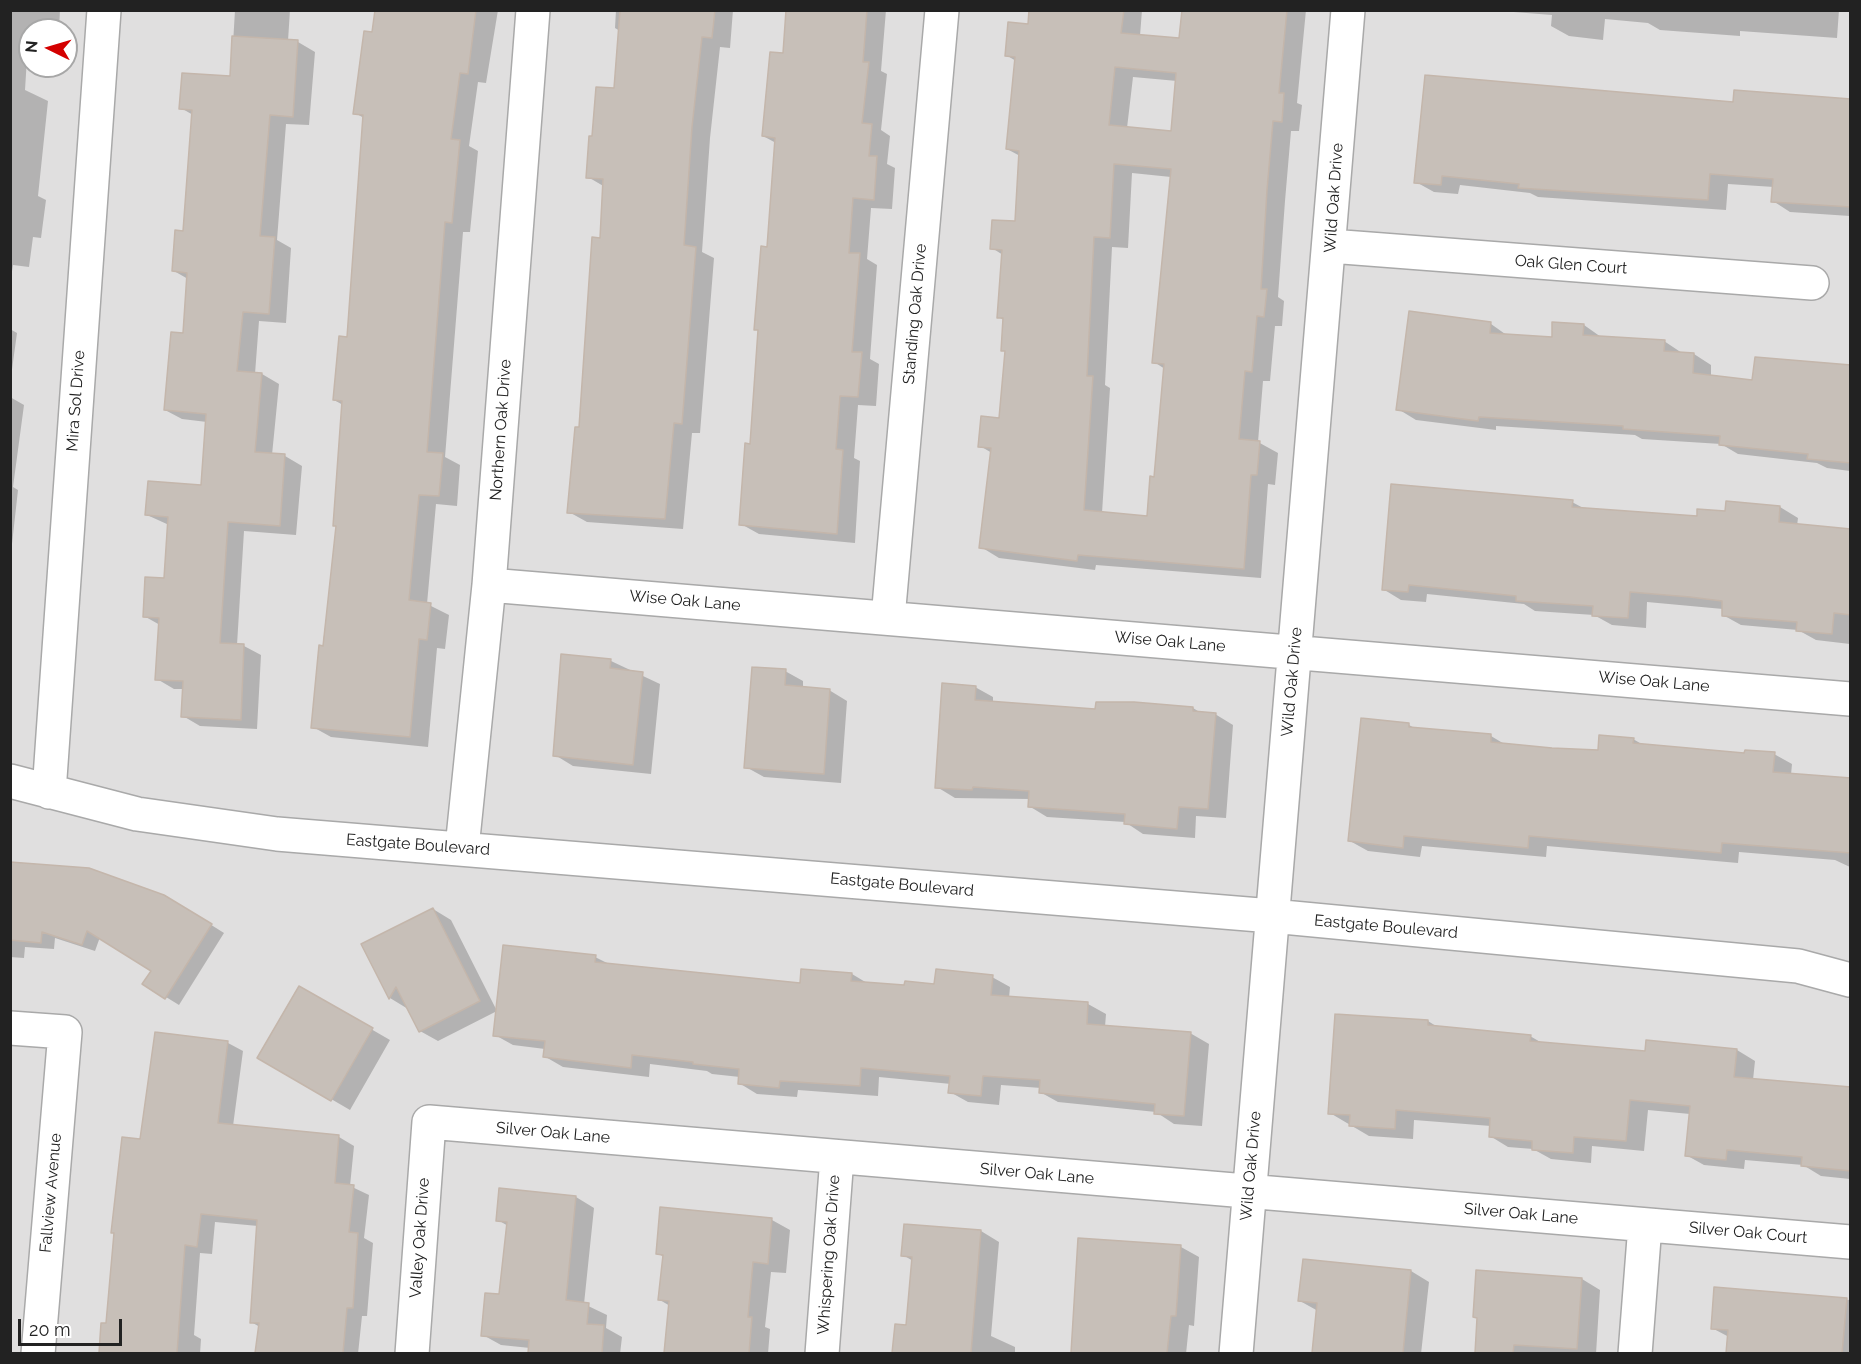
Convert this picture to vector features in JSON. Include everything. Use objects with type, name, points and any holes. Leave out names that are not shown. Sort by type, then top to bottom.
[{"type":"street","name":"Mira Sol Drive","points":[[49,792],[104,10]]},
{"type":"street","name":"Northern Oak Drive","points":[[462,848],[489,585],[533,10]]},
{"type":"street","name":"Standing Oak Drive","points":[[888,618],[942,10]]},
{"type":"street","name":"Wild Oak Drive","points":[[1236,1353],[1348,10]]},
{"type":"street","name":"Oak Glen Court","points":[[1330,246],[1812,283]]},
{"type":"street","name":"Wise Oak Lane","points":[[489,585],[1851,699]]},
{"type":"street","name":"Eastgate Boulevard","points":[[10,781],[137,814],[277,834],[1272,916],[1798,966],[1851,963]]},
{"type":"street","name":"Eastgate Boulevard","points":[[1798,966],[1851,980]]},
{"type":"street","name":"Fallview Avenue","points":[[10,1028],[65,1032],[38,1353]]},
{"type":"street","name":"Silver Oak Lane","points":[[429,1122],[1645,1225]]},
{"type":"street","name":"Valley Oak Drive","points":[[412,1353],[429,1122]]},
{"type":"street","name":"Whispering Oak Drive","points":[[822,1353],[837,1157]]},
{"type":"street","name":"Silver Oak Court","points":[[1645,1225],[1851,1242]]},
{"type":"street","points":[[1635,1353],[1645,1225]]},
{"type":"shaded area","points":[[11,11],[1850,11],[1850,1353],[11,1353]]},
{"type":"building","points":[[375,10],[476,10],[468,74],[460,73],[451,139],[460,140],[452,223],[445,222],[427,452],[443,453],[439,496],[419,495],[409,600],[431,603],[427,640],[419,639],[410,737],[311,728],[319,645],[323,646],[336,526],[333,526],[342,401],[333,400],[339,336],[347,337],[363,115],[353,114],[364,31],[372,32]]},
{"type":"building","points":[[620,10],[715,10],[712,38],[702,37],[692,127],[684,245],[696,247],[682,424],[674,423],[665,519],[567,513],[575,427],[579,427],[592,237],[600,238],[603,179],[586,178],[589,136],[592,136],[596,87],[614,88]]},
{"type":"building","points":[[786,10],[867,10],[863,62],[869,62],[862,123],[872,124],[869,156],[877,156],[874,200],[853,198],[849,253],[860,253],[852,352],[862,352],[858,397],[840,396],[836,449],[843,450],[837,534],[739,525],[745,443],[750,444],[758,330],[754,330],[761,246],[767,247],[775,138],[762,136],[770,52],[783,53]]},
{"type":"building","points":[[1029,10],[1124,10],[1121,33],[1179,38],[1182,10],[1287,10],[1279,93],[1284,93],[1282,122],[1273,121],[1267,190],[1261,289],[1267,289],[1264,317],[1257,316],[1252,372],[1245,371],[1239,439],[1260,441],[1257,475],[1251,475],[1244,569],[1078,555],[1077,561],[979,548],[991,448],[978,447],[981,416],[999,418],[1005,351],[1001,351],[1003,318],[997,318],[1002,250],[990,249],[992,220],[1015,221],[1019,151],[1006,149],[1015,57],[1005,56],[1008,22],[1028,24]],"holes":[[[1115,67],[1176,73],[1171,131],[1109,125]],[[1114,164],[1171,169],[1152,363],[1164,364],[1154,477],[1150,476],[1147,516],[1084,510],[1093,376],[1087,376],[1094,237],[1110,238]]]},
{"type":"building","points":[[232,36],[298,40],[293,117],[270,115],[260,236],[275,237],[269,314],[243,312],[237,371],[262,373],[255,452],[285,454],[280,526],[228,522],[220,643],[244,644],[241,720],[181,717],[183,681],[155,680],[159,618],[143,617],[145,577],[164,578],[168,517],[145,515],[148,481],[201,485],[206,414],[164,410],[171,332],[183,333],[187,273],[172,271],[175,230],[183,231],[192,110],[179,109],[182,73],[230,76]]},
{"type":"building","points":[[1425,75],[1733,102],[1734,90],[1851,99],[1851,207],[1771,202],[1773,179],[1710,174],[1708,200],[1518,188],[1519,184],[1442,176],[1441,185],[1414,183]]},
{"type":"building","points":[[1409,311],[1491,322],[1490,333],[1552,337],[1552,322],[1584,324],[1583,335],[1665,340],[1664,351],[1694,353],[1693,373],[1752,380],[1755,357],[1851,365],[1851,463],[1807,459],[1808,454],[1719,445],[1720,436],[1623,429],[1623,426],[1479,417],[1478,421],[1396,410]]},
{"type":"building","points":[[1391,484],[1573,500],[1572,507],[1697,516],[1697,509],[1725,511],[1726,501],[1780,506],[1779,522],[1851,529],[1851,615],[1834,613],[1832,634],[1796,631],[1797,622],[1722,616],[1722,601],[1690,597],[1630,592],[1628,618],[1592,616],[1593,606],[1516,601],[1516,596],[1409,585],[1408,592],[1382,590]]},
{"type":"building","points":[[561,654],[611,659],[610,668],[643,672],[633,765],[553,756]]},
{"type":"building","points":[[752,667],[786,669],[785,685],[830,689],[824,774],[744,768]]},
{"type":"building","points":[[942,683],[976,686],[975,700],[1095,709],[1096,702],[1134,702],[1193,707],[1193,711],[1216,713],[1208,809],[1179,807],[1177,829],[1124,824],[1125,814],[1028,807],[1029,791],[973,787],[972,790],[935,788]]},
{"type":"building","points":[[1361,718],[1409,723],[1409,727],[1491,734],[1491,742],[1552,748],[1598,750],[1599,735],[1634,738],[1633,743],[1744,753],[1745,750],[1775,752],[1773,772],[1851,778],[1851,853],[1722,843],[1721,853],[1529,836],[1528,848],[1404,836],[1403,848],[1348,841]]},
{"type":"building","points":[[10,862],[89,868],[164,895],[212,924],[165,999],[142,984],[151,971],[87,931],[82,945],[42,932],[41,943],[10,940]]},
{"type":"building","points":[[433,908],[480,1001],[419,1032],[396,987],[389,999],[361,944]]},
{"type":"building","points":[[503,945],[596,955],[595,962],[800,983],[801,969],[852,973],[851,981],[904,985],[905,981],[934,984],[936,969],[993,975],[991,995],[1088,1002],[1087,1024],[1191,1032],[1184,1116],[1154,1114],[1155,1104],[1039,1093],[1040,1080],[983,1076],[981,1096],[948,1093],[950,1076],[861,1068],[860,1086],[780,1081],[779,1088],[738,1084],[739,1069],[693,1064],[693,1062],[632,1055],[631,1068],[543,1057],[545,1041],[493,1036]]},
{"type":"building","points":[[299,986],[373,1028],[331,1101],[257,1058]]},
{"type":"building","points":[[1335,1014],[1428,1020],[1428,1025],[1531,1035],[1530,1041],[1645,1051],[1646,1040],[1737,1049],[1734,1077],[1851,1087],[1851,1171],[1801,1166],[1802,1157],[1727,1150],[1726,1160],[1685,1156],[1690,1106],[1630,1100],[1626,1141],[1574,1137],[1573,1153],[1532,1150],[1532,1141],[1489,1137],[1490,1118],[1396,1110],[1395,1129],[1349,1126],[1350,1115],[1328,1114]]},
{"type":"building","points":[[155,1032],[228,1041],[218,1123],[339,1135],[335,1183],[354,1185],[349,1232],[358,1233],[353,1308],[347,1308],[343,1353],[255,1353],[259,1323],[250,1323],[257,1220],[201,1214],[197,1247],[185,1245],[177,1353],[99,1353],[101,1323],[106,1323],[114,1233],[111,1233],[122,1137],[140,1139]]},
{"type":"building","points":[[499,1188],[576,1196],[566,1300],[589,1303],[587,1324],[604,1325],[602,1353],[528,1353],[529,1340],[481,1336],[485,1293],[499,1294],[507,1222],[496,1221]]},
{"type":"building","points":[[660,1207],[772,1218],[768,1264],[753,1262],[748,1317],[752,1317],[749,1353],[664,1353],[669,1301],[658,1300],[663,1255],[656,1254]]},
{"type":"building","points":[[904,1224],[981,1230],[971,1353],[892,1353],[895,1324],[906,1325],[912,1257],[901,1256]]},
{"type":"building","points":[[1078,1238],[1181,1245],[1176,1316],[1171,1316],[1167,1353],[1071,1353]]},
{"type":"building","points":[[1303,1259],[1411,1270],[1403,1353],[1312,1353],[1317,1303],[1298,1301]]},
{"type":"building","points":[[1476,1270],[1582,1278],[1577,1349],[1514,1345],[1513,1353],[1475,1353],[1477,1318],[1473,1317]]},
{"type":"building","points":[[1714,1287],[1847,1298],[1842,1353],[1726,1353],[1728,1330],[1711,1329]]}]
